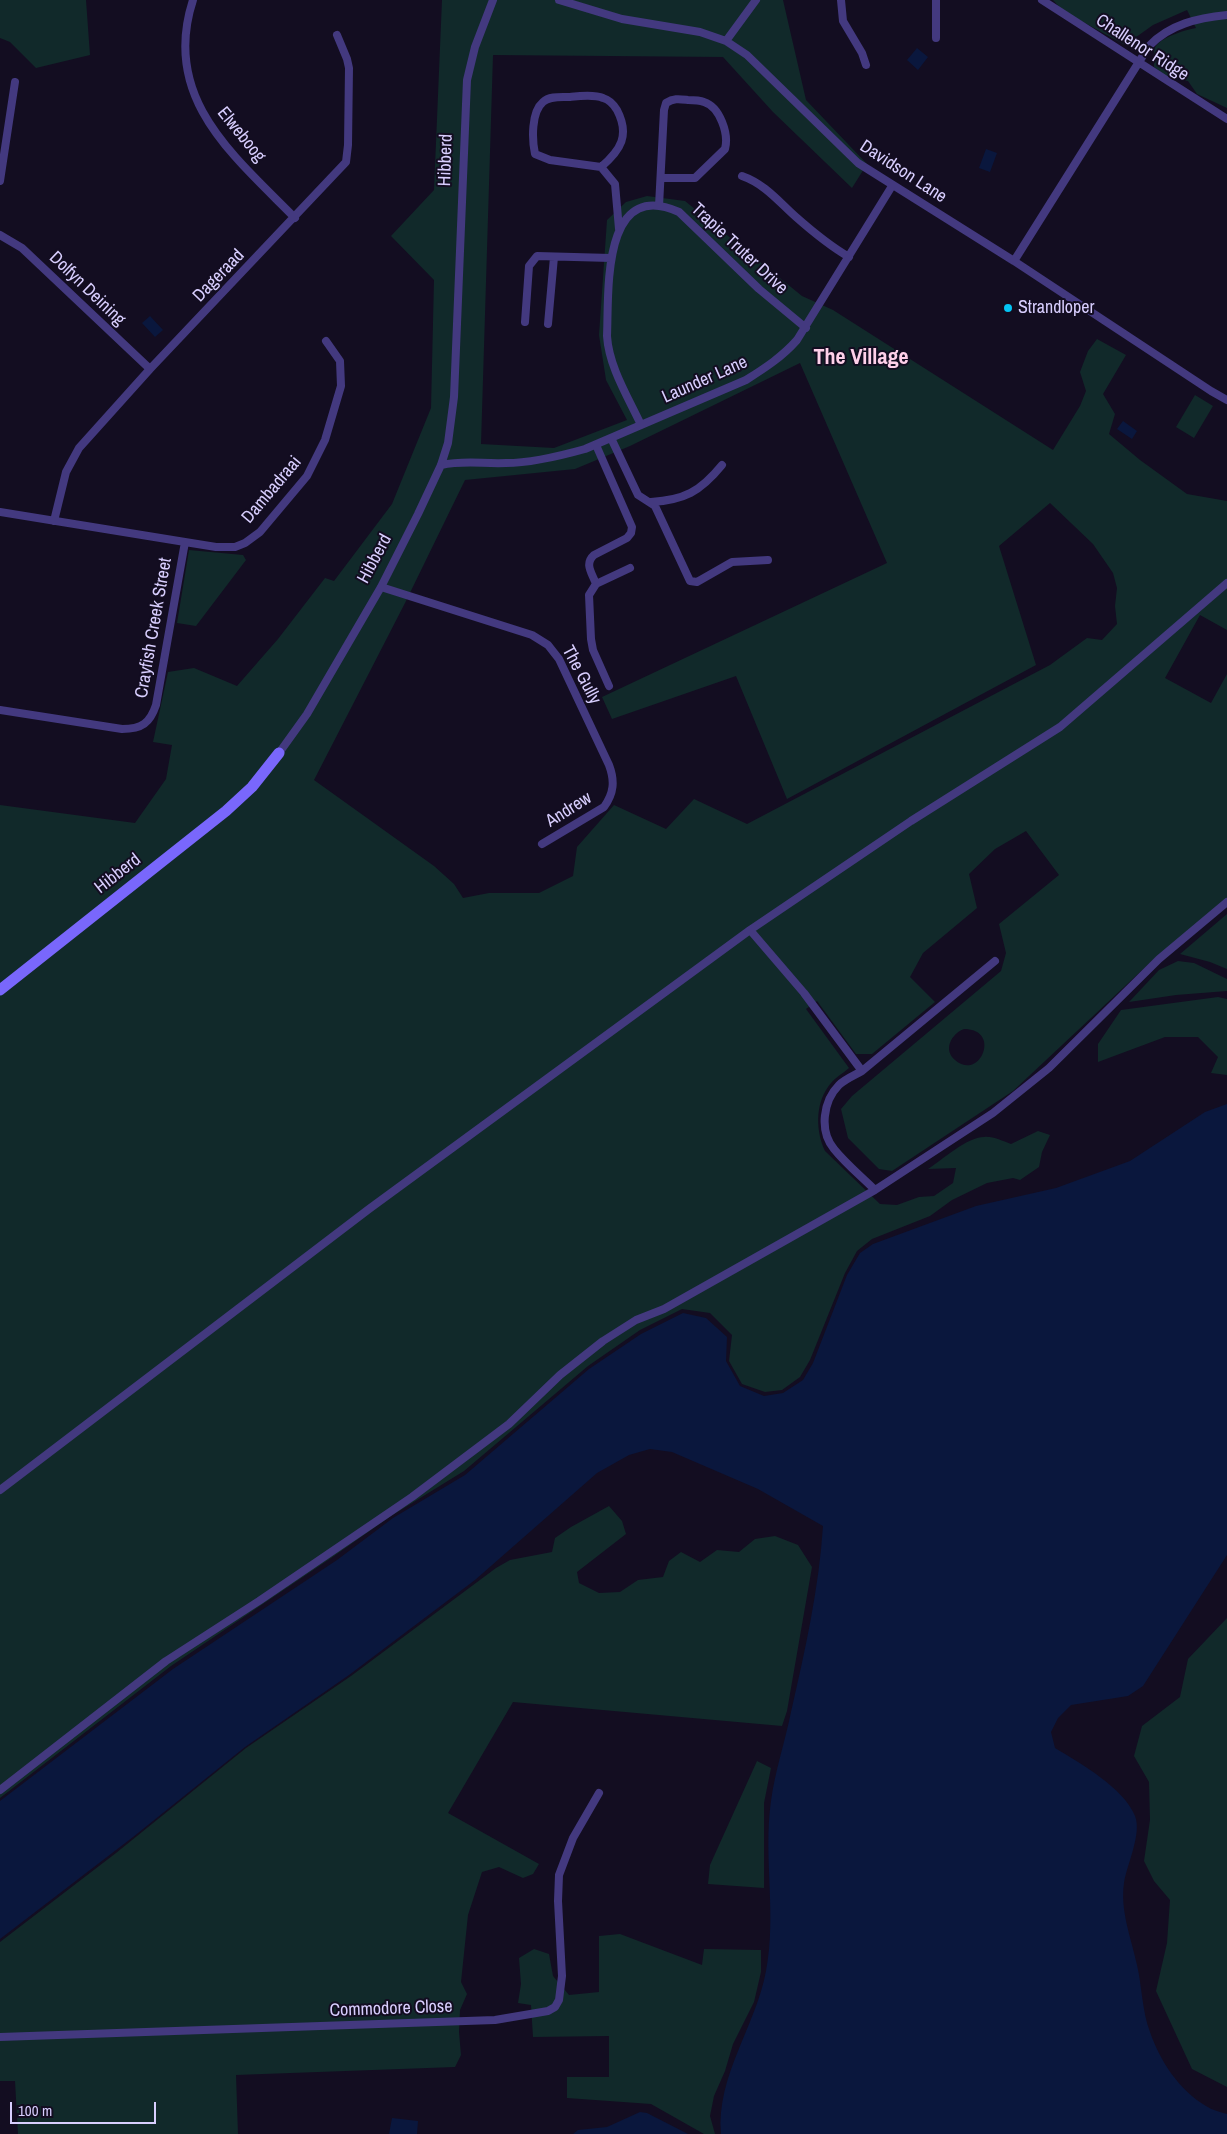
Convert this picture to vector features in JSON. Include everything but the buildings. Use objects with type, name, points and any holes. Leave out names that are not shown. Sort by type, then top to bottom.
[{"type":"street","name":"Elweboog","points":[[193,0],[185,31],[185,68],[208,124],[295,218]]},
{"type":"street","name":"Hibberd","points":[[0,990],[226,811],[252,787],[307,714],[381,587],[418,514],[441,465],[448,443],[454,397],[467,80],[475,47],[493,0]]},
{"type":"street","name":"Davidson Lane","points":[[559,0],[622,19],[700,32],[726,41],[747,56],[847,154],[871,173],[1014,261],[1227,400]]},
{"type":"street","points":[[726,41],[756,0]]},
{"type":"street","points":[[841,0],[843,21],[862,52],[866,66]]},
{"type":"street","points":[[936,0],[936,38]]},
{"type":"street","name":"Challenor Ridge","points":[[1042,0],[1227,119]]},
{"type":"street","points":[[1014,261],[1137,62],[1155,39],[1174,27],[1196,19],[1227,15]]},
{"type":"street","name":"Dageraad","points":[[54,521],[66,472],[79,448],[150,369],[338,172],[347,158],[349,68],[348,59],[337,35]]},
{"type":"street","points":[[0,182],[15,82]]},
{"type":"street","points":[[601,167],[613,157],[624,133],[620,116],[614,105],[602,97],[552,98],[542,102],[536,112],[533,146],[535,154],[550,160],[601,167],[615,184],[619,229],[611,258],[608,346],[614,367],[641,425]]},
{"type":"street","points":[[619,229],[631,214],[649,207],[659,206],[666,103],[674,98],[704,102],[713,108],[720,118],[726,144],[725,148],[695,178],[661,178]]},
{"type":"street","points":[[742,176],[759,184],[837,250],[849,257]]},
{"type":"street","name":"Launder Lane","points":[[441,465],[459,461],[506,464],[560,456],[596,445],[746,380],[759,372],[785,353],[806,328],[892,186]]},
{"type":"street","name":"Trapie Truter Drive","points":[[659,206],[670,208],[683,216],[759,289],[806,328]]},
{"type":"street","name":"Dolfyn Deining","points":[[0,235],[22,248],[150,369]]},
{"type":"street","points":[[525,322],[529,266],[537,256],[611,258]]},
{"type":"street","points":[[548,324],[554,257]]},
{"type":"street","name":"Dambadraai","points":[[185,542],[216,547],[235,546],[245,543],[260,532],[307,476],[325,440],[341,386],[340,362],[326,341]]},
{"type":"street","points":[[612,438],[638,494],[655,506],[690,582],[697,582],[732,562],[768,560]]},
{"type":"street","points":[[596,445],[632,527],[631,533],[627,538],[589,558],[588,564],[596,584]]},
{"type":"street","points":[[651,502],[682,498],[714,474],[722,465]]},
{"type":"street","name":"Crayfish Creek Street","points":[[0,512],[185,542],[156,705],[151,720],[138,728],[122,729],[0,710]]},
{"type":"street","points":[[609,686],[593,650],[589,595],[596,584],[630,568]]},
{"type":"street","points":[[0,1490],[370,1209],[750,930],[912,821],[980,780],[1060,727],[1227,583]]},
{"type":"street","name":"The Gully","points":[[381,587],[532,635],[548,645],[560,660],[612,774],[612,791],[609,799]]},
{"type":"street","name":"Andrew","points":[[542,844],[597,812],[609,799]]},
{"type":"street","points":[[0,1790],[166,1661],[267,1596],[412,1497],[508,1424],[560,1375],[603,1341],[636,1320],[664,1309],[875,1190],[993,1113],[1049,1068],[1159,960],[1227,902]]},
{"type":"street","points":[[750,930],[804,993],[862,1071]]},
{"type":"street","points":[[875,1190],[833,1148],[828,1138],[825,1127],[827,1104],[832,1093],[840,1083],[862,1071],[995,961]]},
{"type":"street","name":"Commodore Close","points":[[0,2037],[495,2020],[548,2011],[555,2007],[559,2000],[561,1984],[559,1875],[573,1838],[599,1793]]},
{"type":"green space","points":[[0,0],[86,0],[90,55],[36,68],[10,42],[0,38]]},
{"type":"green space","points":[[442,0],[783,0],[806,100],[867,164],[852,188],[773,112],[723,57],[493,55],[481,444],[554,448],[627,420],[606,380],[599,335],[607,220],[626,202],[647,196],[685,201],[802,296],[833,310],[1053,450],[1080,406],[1086,391],[1080,372],[1088,351],[1097,339],[1126,355],[1103,394],[1115,414],[1109,434],[1140,460],[1187,494],[1227,501],[1227,630],[1200,615],[1165,678],[1211,703],[1227,674],[1227,898],[1155,958],[1013,1091],[892,1171],[879,1169],[848,1138],[841,1109],[852,1096],[1001,971],[1006,953],[999,924],[1059,875],[1026,831],[995,849],[969,874],[977,908],[923,953],[910,977],[935,1002],[872,1054],[856,1054],[817,1001],[806,1009],[849,1068],[832,1082],[824,1094],[818,1119],[820,1136],[825,1151],[880,1204],[897,1205],[919,1197],[934,1196],[953,1183],[956,1168],[928,1169],[955,1150],[977,1138],[991,1137],[1011,1144],[1038,1131],[1050,1135],[1042,1152],[1039,1167],[1020,1180],[1013,1178],[987,1183],[952,1200],[930,1216],[872,1239],[857,1251],[845,1273],[810,1360],[800,1377],[782,1390],[765,1392],[742,1384],[729,1361],[732,1335],[710,1313],[682,1309],[640,1330],[588,1366],[464,1471],[391,1516],[171,1666],[0,1798],[0,805],[135,823],[166,779],[172,745],[153,742],[168,672],[194,668],[237,686],[278,639],[325,578],[334,581],[392,504],[431,408],[434,280],[391,236],[434,190]],"holes":[[[800,363],[887,563],[602,697],[612,719],[736,676],[787,799],[1036,665],[999,546],[1050,503],[1093,544],[1113,573],[1117,588],[1115,606],[1117,624],[1102,640],[1087,638],[1050,665],[747,824],[694,799],[666,829],[614,805],[577,847],[573,876],[539,893],[489,893],[463,898],[454,884],[434,866],[314,780],[405,603],[465,480],[575,469],[630,446]],[[964,1029],[976,1031],[982,1037],[984,1045],[983,1053],[979,1060],[972,1064],[964,1065],[951,1056],[949,1047],[952,1038]]]},
{"type":"green space","points":[[1053,0],[1227,0],[1227,108],[1197,94],[1188,81],[1168,78],[1154,67],[1154,50],[1160,42],[1166,38],[1196,28],[1187,10],[1153,25],[1125,45],[1063,11]]},
{"type":"green space","points":[[1195,395],[1213,406],[1194,438],[1176,427]]},
{"type":"green space","points":[[189,550],[243,555],[246,560],[196,626],[177,623]]},
{"type":"green space","points":[[1227,914],[1227,969],[1180,954]]},
{"type":"green space","points":[[1178,961],[1194,963],[1227,979],[1227,991],[1176,995],[1129,1002],[1159,970]]},
{"type":"green space","points":[[1218,997],[1227,999],[1227,1075],[1211,1073],[1218,1057],[1198,1037],[1165,1037],[1098,1062],[1098,1044],[1121,1010]]},
{"type":"green space","points":[[609,1506],[622,1521],[626,1534],[577,1572],[579,1583],[599,1593],[620,1592],[638,1580],[663,1577],[669,1561],[681,1552],[700,1562],[717,1550],[739,1552],[755,1539],[775,1536],[798,1545],[812,1567],[787,1711],[782,1726],[513,1702],[448,1813],[539,1864],[533,1874],[523,1878],[499,1867],[482,1872],[468,1915],[461,1982],[467,1994],[460,2010],[461,2055],[455,2067],[236,2075],[238,2134],[18,2134],[15,2081],[0,2081],[0,1942],[116,1853],[246,1748],[351,1676],[496,1568],[510,1560],[552,1552],[555,1538]]},
{"type":"green space","points":[[1227,1618],[1227,2087],[1192,2069],[1156,1991],[1167,1943],[1170,1900],[1154,1881],[1144,1861],[1150,1820],[1149,1782],[1134,1756],[1142,1726],[1180,1697],[1188,1659]]},
{"type":"green space","points":[[757,1761],[771,1768],[764,1803],[764,1888],[708,1884],[710,1865]]},
{"type":"green space","points":[[620,1934],[702,1965],[704,1949],[761,1950],[761,1972],[754,2002],[733,2044],[725,2071],[714,2096],[710,2116],[715,2134],[704,2134],[651,2104],[567,2098],[567,2077],[609,2077],[609,2036],[533,2037],[531,2005],[518,2003],[521,1984],[519,1958],[534,1949],[549,1954],[553,1976],[569,1995],[599,1992],[599,1936]]},
{"type":"water","points":[[917,48],[928,57],[918,70],[907,60]]},
{"type":"water","points":[[986,149],[997,153],[990,172],[979,168]]},
{"type":"water","points":[[150,316],[163,330],[155,337],[142,323]]},
{"type":"water","points":[[1123,421],[1137,431],[1132,439],[1117,429]]},
{"type":"water","points":[[1227,1104],[1227,1555],[1143,1686],[1128,1696],[1071,1705],[1058,1718],[1051,1732],[1055,1748],[1111,1786],[1129,1806],[1135,1816],[1137,1831],[1123,1893],[1127,1924],[1139,1973],[1147,2024],[1159,2054],[1187,2092],[1213,2110],[1227,2114],[1227,2134],[721,2134],[721,2113],[730,2071],[754,2012],[766,1971],[770,1929],[768,1843],[771,1801],[811,1619],[823,1526],[758,1489],[672,1452],[650,1449],[629,1455],[597,1473],[475,1580],[349,1675],[245,1747],[133,1837],[0,1939],[0,1801],[173,1669],[337,1560],[393,1518],[465,1475],[589,1369],[641,1334],[683,1313],[706,1318],[727,1337],[726,1361],[740,1386],[764,1396],[783,1393],[803,1380],[813,1363],[847,1275],[860,1253],[873,1244],[976,1206],[1056,1188],[1130,1161],[1205,1112]]},
{"type":"water","points":[[640,2112],[647,2113],[688,2134],[573,2134],[578,2130],[607,2127]]},
{"type":"water","points":[[392,2118],[418,2121],[417,2134],[389,2134]]},
{"type":"place","name":"Strandloper","points":[[1008,308]]},
{"type":"district","name":"The Village","points":[[861,358]]}]
